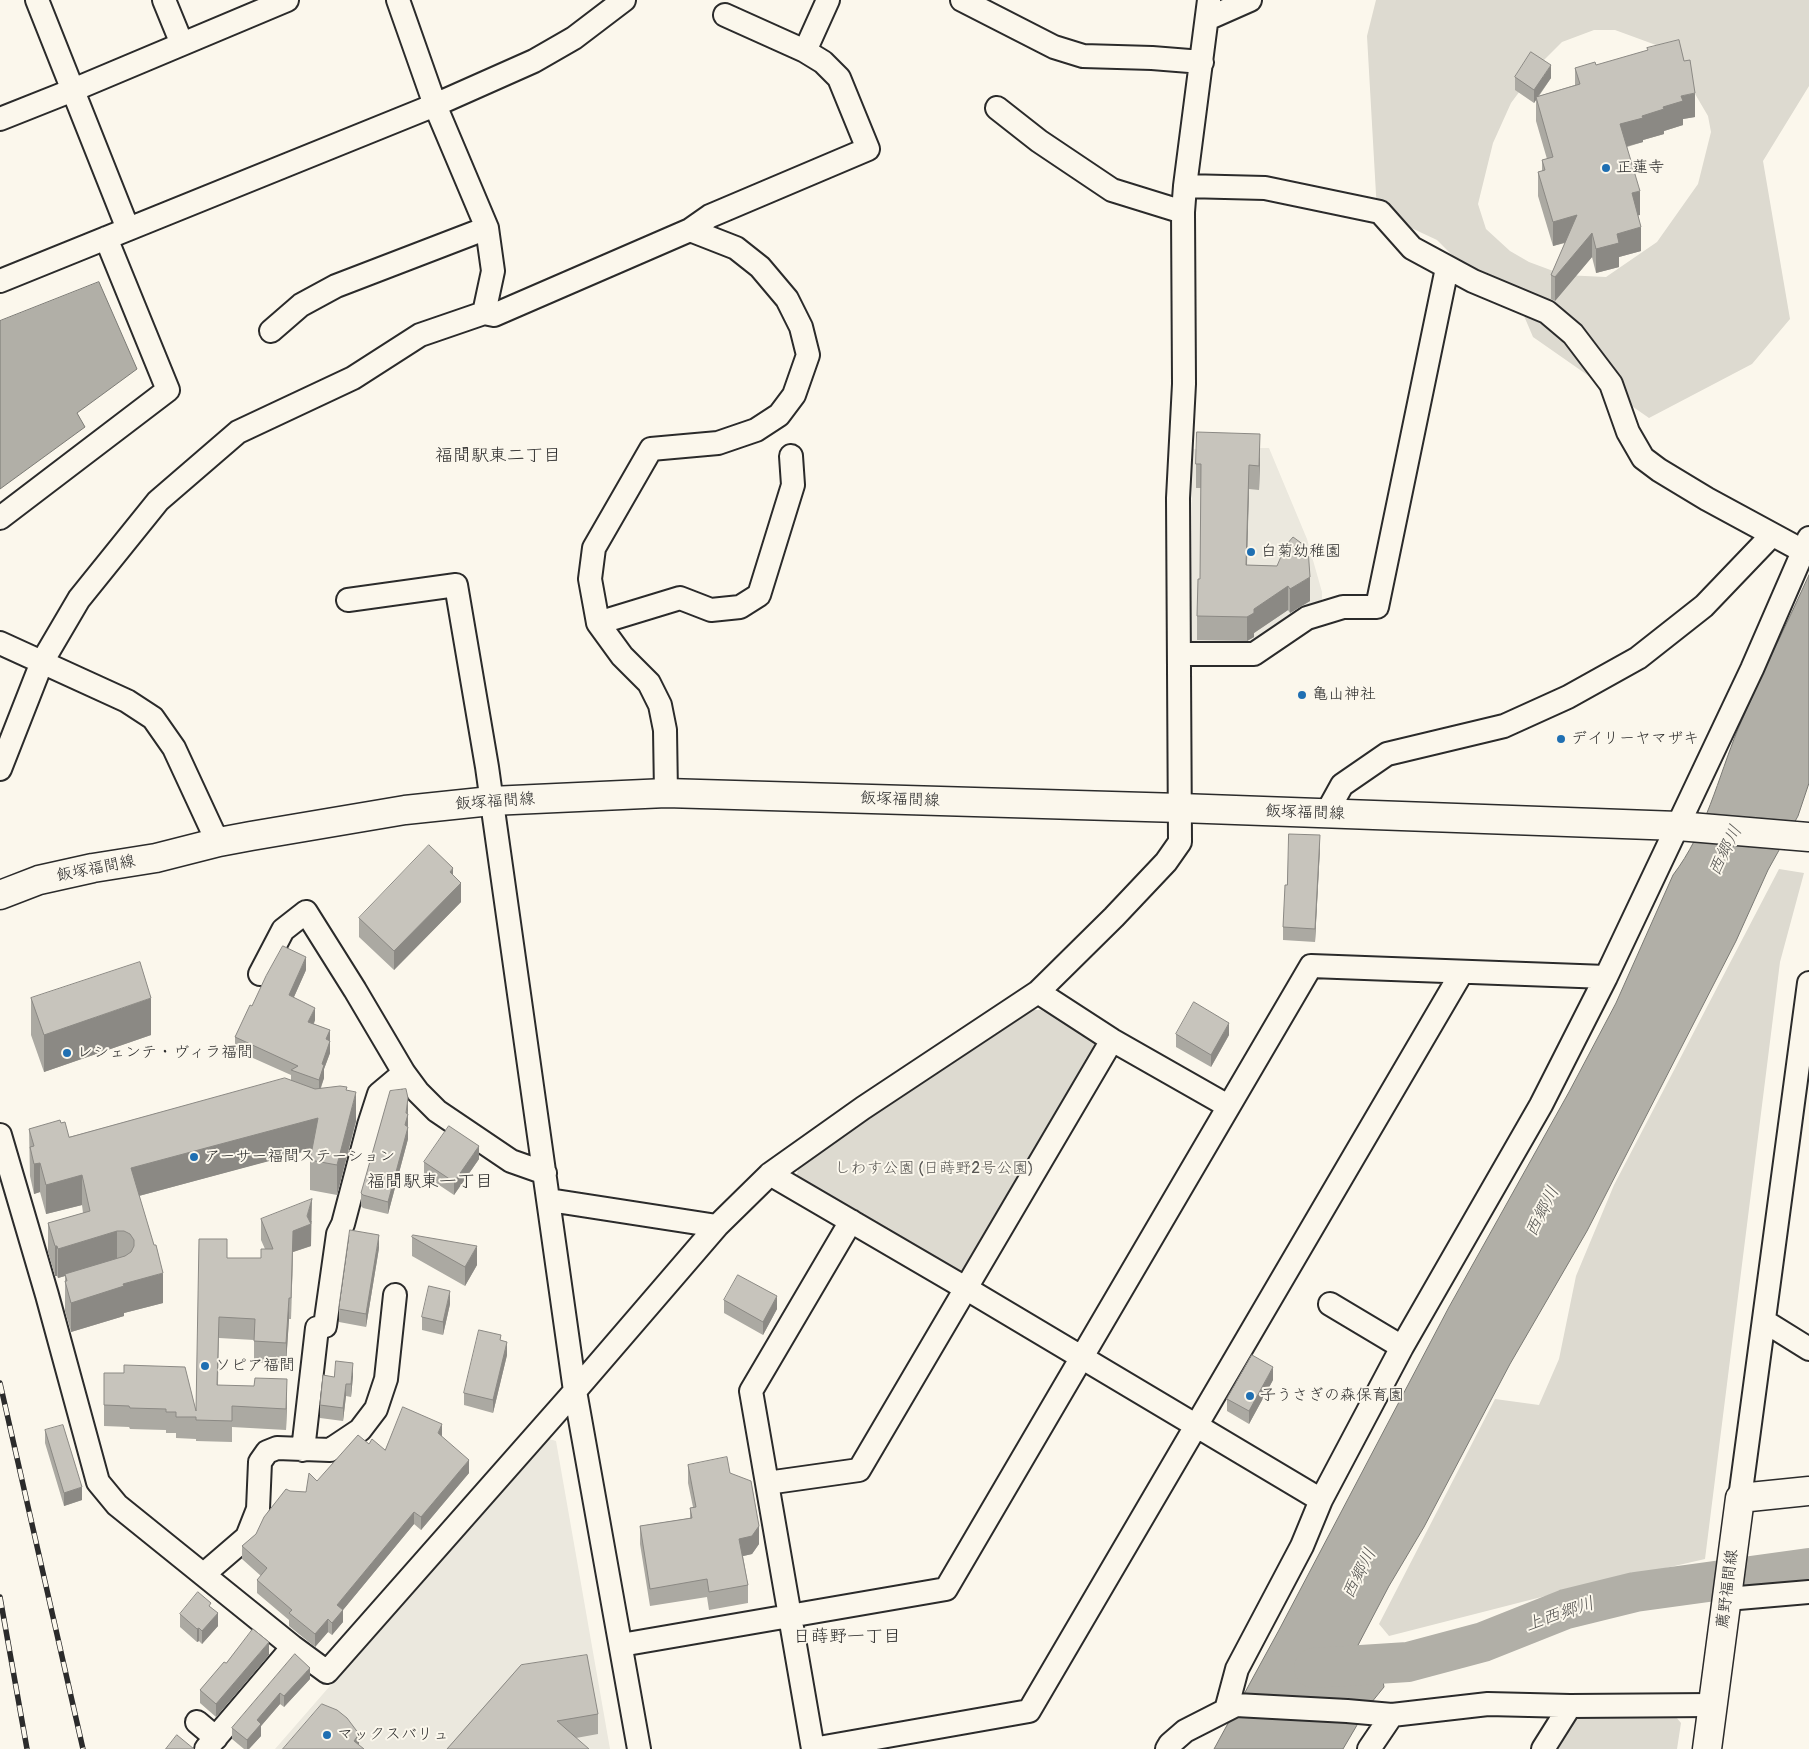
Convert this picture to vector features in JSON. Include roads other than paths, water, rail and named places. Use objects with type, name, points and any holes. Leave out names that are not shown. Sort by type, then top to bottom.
[{"type":"main road","name":"飯塚福間線","points":[[0,895],[39,880],[93,868],[156,858],[219,842],[405,810],[491,801],[666,793],[1180,808],[1686,827],[1802,836]]},
{"type":"main road","points":[[1740,1498],[1809,1492]]},
{"type":"main road","name":"薦野福間線","points":[[1707,1749],[1740,1498]]},
{"type":"street","points":[[37,0],[128,229]]},
{"type":"street","points":[[164,0],[182,44]]},
{"type":"street","points":[[0,119],[287,0]]},
{"type":"street","points":[[398,0],[435,105],[487,228],[493,271],[484,313]]},
{"type":"street","points":[[0,281],[435,105],[534,61],[574,38],[624,0]]},
{"type":"street","points":[[805,51],[828,0]]},
{"type":"street","points":[[962,0],[1054,47],[1083,56],[1202,62]]},
{"type":"street","points":[[0,1135],[56,1292],[98,1482],[116,1505],[327,1672],[575,1391],[717,1226],[770,1174],[863,1108],[1038,992],[1114,918],[1166,862],[1180,842],[1178,498],[1184,384],[1183,212],[1185,186],[1208,10],[1250,0]]},
{"type":"street","points":[[0,770],[42,662],[79,599],[158,500],[238,432],[353,378],[420,335],[484,313],[494,315],[690,230],[710,216],[868,149],[839,78],[823,62],[805,51],[725,15]]},
{"type":"street","points":[[997,108],[1039,141],[1112,190],[1183,212]]},
{"type":"street","points":[[1185,186],[1265,188],[1380,212],[1412,248],[1447,268],[1547,312],[1573,334],[1611,384],[1628,432],[1644,458],[1659,470],[1772,535],[1806,544],[1686,827],[1606,977],[1541,1105],[1402,1347],[1321,1500],[1302,1546],[1237,1669],[1231,1708]]},
{"type":"street","points":[[271,331],[301,305],[336,286],[487,228]]},
{"type":"street","points":[[666,793],[665,730],[660,705],[649,683],[622,656],[598,623],[590,579],[594,548],[652,449],[718,443],[756,430],[779,415],[794,395],[808,355],[801,327],[787,300],[760,267],[736,248],[690,230]]},
{"type":"street","points":[[0,518],[168,390],[106,238]]},
{"type":"street","points":[[1179,654],[1254,654],[1307,618],[1343,607],[1377,607],[1447,268]]},
{"type":"street","points":[[598,623],[680,598],[711,610],[740,607],[759,596],[793,485],[791,456]]},
{"type":"street","points":[[1326,814],[1342,785],[1387,754],[1504,726],[1568,696],[1638,658],[1704,606],[1772,535]]},
{"type":"street","points":[[348,600],[456,585],[491,801],[575,1391],[639,1749]]},
{"type":"street","points":[[0,644],[127,701],[153,718],[174,748],[219,842]]},
{"type":"street","points":[[260,974],[282,930],[306,912],[404,1073],[418,1092],[437,1111],[511,1161],[545,1173]]},
{"type":"street","points":[[621,1644],[946,1589],[1310,966],[1606,977]]},
{"type":"street","points":[[851,1221],[752,1391],[813,1749],[1029,1711],[1462,972]]},
{"type":"street","points":[[1740,1498],[1809,983]]},
{"type":"street","points":[[1038,992],[1112,1040],[1228,1106]]},
{"type":"street","points":[[768,1483],[859,1470],[1112,1040]]},
{"type":"street","points":[[352,1100],[379,1094],[404,1073]]},
{"type":"street","points":[[303,1450],[317,1328],[325,1326],[338,1234],[343,1224],[379,1094]]},
{"type":"street","points":[[770,1174],[1321,1500]]},
{"type":"street","points":[[549,1200],[717,1226]]},
{"type":"street","points":[[204,1574],[247,1537],[258,1509],[260,1462],[267,1452],[277,1448],[330,1450],[360,1430],[376,1409],[386,1379],[395,1295]]},
{"type":"street","points":[[1330,1304],[1402,1347]]},
{"type":"street","points":[[1764,1321],[1809,1348]]},
{"type":"street","points":[[1728,1592],[1809,1592]]},
{"type":"street","points":[[197,1722],[211,1743],[293,1647]]},
{"type":"street","points":[[1167,1749],[1185,1731],[1231,1708],[1347,1711],[1392,1715],[1488,1704],[1570,1706],[1713,1705]]},
{"type":"street","points":[[1543,1749],[1570,1706]]},
{"type":"street","points":[[1369,1749],[1392,1715]]},
{"type":"water","points":[[99,282],[137,369],[77,413],[85,427],[0,489],[0,321]]},
{"type":"water","name":"西郷川","points":[[1809,575],[1809,783],[1798,816],[1768,870],[1736,941],[1587,1231],[1510,1364],[1424,1527],[1389,1586],[1356,1649],[1383,1681],[1384,1687],[1367,1708],[1343,1749],[1214,1749],[1279,1630],[1449,1307],[1569,1092],[1616,1003],[1673,875],[1703,823],[1738,729]]},
{"type":"waterway","name":"上西郷川","points":[[1314,1668],[1408,1662],[1483,1642],[1566,1609],[1635,1592],[1809,1568]]},
{"type":"railway","points":[[0,1383],[83,1749]]},
{"type":"railway","points":[[0,1597],[27,1749]]},
{"type":"place","name":"正蓮寺","points":[[1606,168]]},
{"type":"place","name":"白菊幼稚園","points":[[1251,552]]},
{"type":"place","name":"亀山神社","points":[[1302,695]]},
{"type":"place","name":"デイリーヤマザキ","points":[[1561,739]]},
{"type":"place","name":"レシェンテ・ヴィラ福間","points":[[67,1053]]},
{"type":"place","name":"アーサー福間ステーション","points":[[194,1157]]},
{"type":"place","name":"ソピア福間","points":[[205,1366]]},
{"type":"place","name":"子うさぎの森保育園","points":[[1250,1396]]},
{"type":"place","name":"マックスバリュ","points":[[327,1735]]},
{"type":"district","name":"福間駅東二丁目","points":[[498,456]]},
{"type":"district","name":"福間駅東一丁目","points":[[430,1182]]},
{"type":"district","name":"日蒔野一丁目","points":[[847,1637]]},
{"type":"park label","name":"しわす公園 (日蒔野2号公園)","points":[[934,1169]]}]
